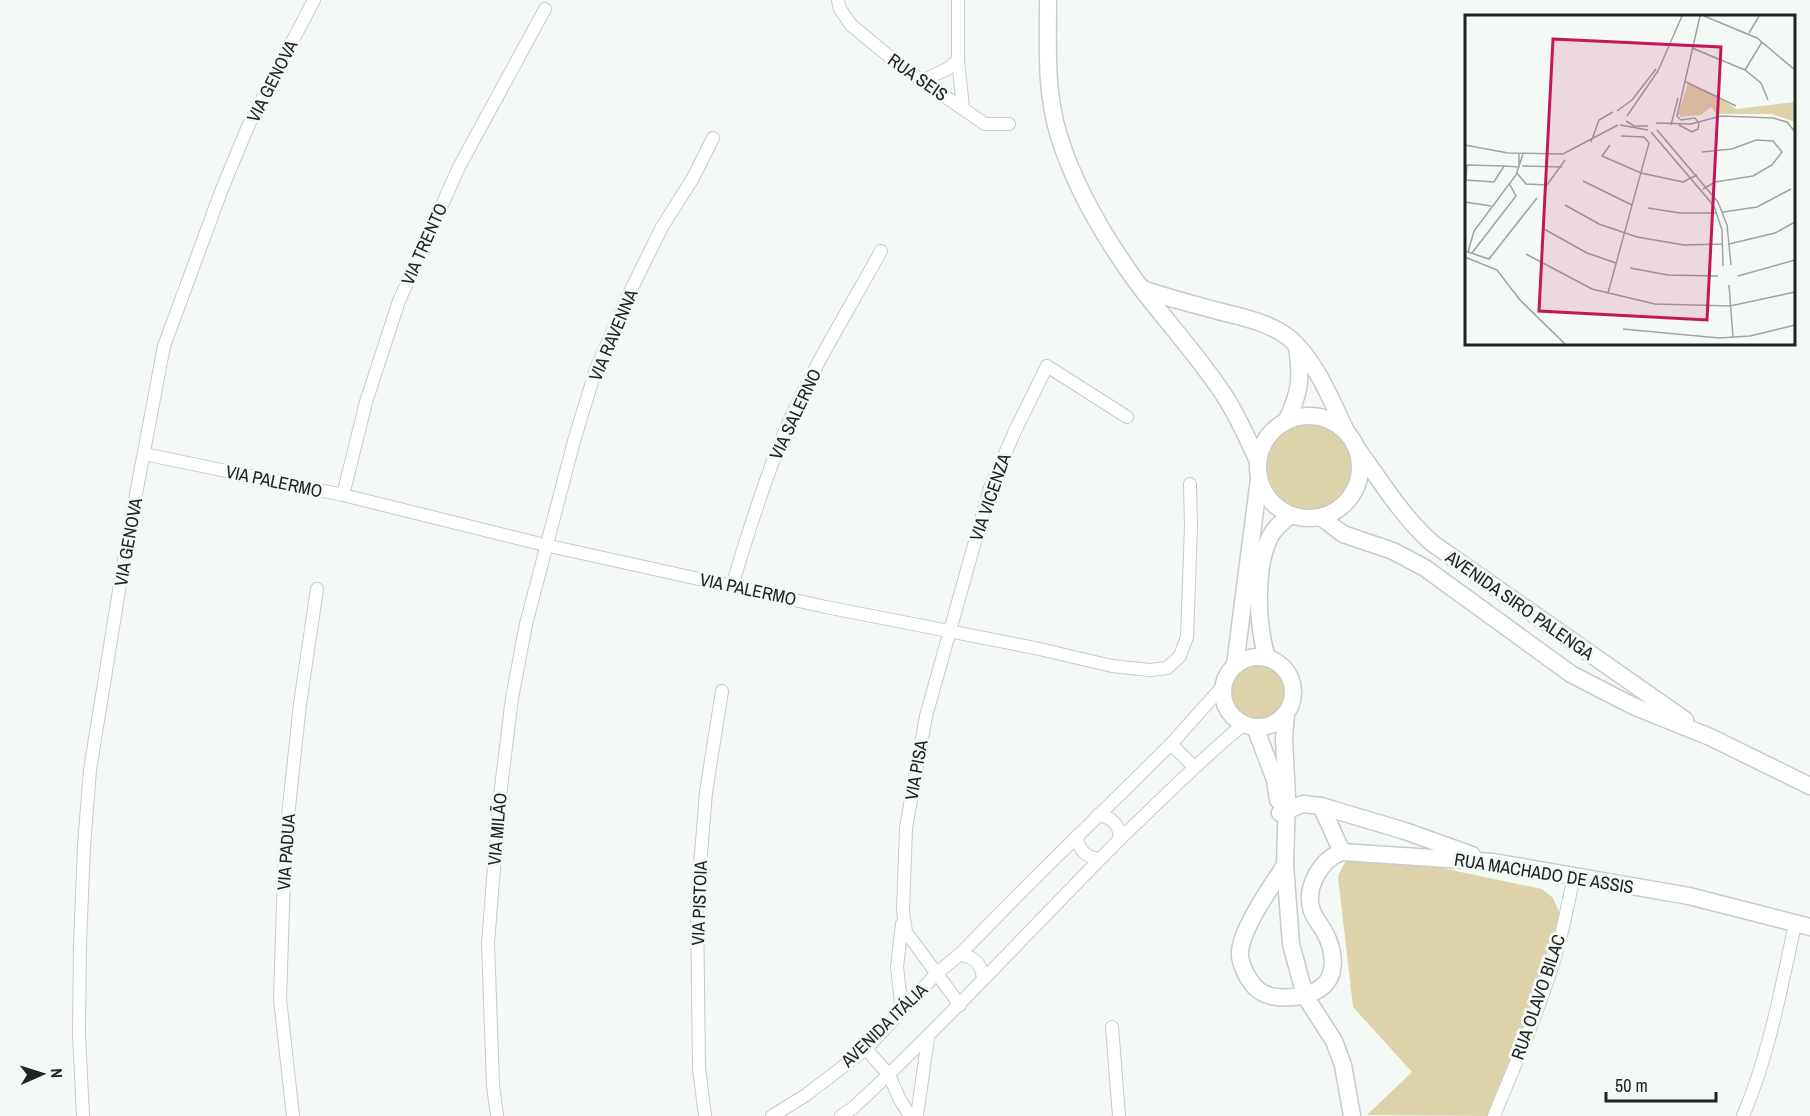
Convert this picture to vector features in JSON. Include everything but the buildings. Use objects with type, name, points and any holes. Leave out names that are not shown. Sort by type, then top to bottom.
[{"type":"main road","points":[[1048,0],[1047,70],[1059,135],[1090,209],[1108,240],[1142,288],[1222,392],[1259,470],[1265,494],[1276,507],[1291,515],[1308,519],[1322,518],[1339,508],[1351,496],[1358,480],[1359,464],[1351,440],[1334,423],[1318,417],[1301,417],[1286,422],[1272,432],[1263,445],[1259,470],[1235,665]]},
{"type":"main road","name":"AVENIDA SIRO PALENGA","points":[[1142,288],[1169,298],[1259,322],[1287,336],[1317,374],[1351,440],[1413,525],[1432,543],[1710,737]]},
{"type":"main road","points":[[1286,422],[1295,404],[1301,380],[1297,346]]},
{"type":"main road","points":[[1267,658],[1261,638],[1259,619],[1262,566],[1266,545],[1272,533],[1291,515]]},
{"type":"main road","name":"AVENIDA SIRO PALENGA","points":[[1322,518],[1343,534],[1394,551],[1425,568],[1571,674],[1633,706],[1710,737],[1810,786]]},
{"type":"main road","points":[[1267,658],[1278,663],[1286,671],[1293,692],[1291,704],[1286,713],[1277,721],[1267,726],[1250,726],[1234,718],[1227,709],[1223,698],[1223,686],[1227,675],[1235,665],[1245,659],[1267,658]]},
{"type":"main road","points":[[1595,686],[1607,666]]},
{"type":"main road","points":[[1286,713],[1283,812],[1291,944],[1305,996],[1334,1041],[1343,1065],[1352,1116]]},
{"type":"main road","points":[[1250,726],[1275,780],[1283,812]]},
{"type":"main road","points":[[1283,812],[1303,804],[1321,806],[1405,831],[1493,862]]},
{"type":"main road","points":[[1285,865],[1250,924],[1240,956],[1246,974],[1253,986],[1262,994],[1288,998],[1305,996],[1323,987],[1331,976],[1333,968],[1332,951],[1311,908],[1314,880],[1319,870],[1331,857],[1342,852],[1321,806]]},
{"type":"main road","name":"RUA MACHADO DE ASSIS","points":[[1342,852],[1493,862],[1689,896],[1802,925]]},
{"type":"street","name":"VIA GENOVA","points":[[83,1116],[79,1034],[80,943],[90,770],[126,547],[164,346],[222,189],[249,124],[314,0]]},
{"type":"street","points":[[958,0],[958,60],[963,108]]},
{"type":"street","name":"RUA SEIS","points":[[839,4],[851,25],[902,67],[985,124],[1009,124]]},
{"type":"street","name":"VIA TRENTO","points":[[343,495],[366,402],[399,301],[459,167],[545,9]]},
{"type":"street","points":[[922,81],[949,69],[958,60]]},
{"type":"street","name":"VIA RAVENNA","points":[[545,545],[596,369],[627,298],[662,227],[693,178],[713,138]]},
{"type":"street","name":"VIA SALERNO","points":[[732,586],[753,515],[782,437],[811,377],[881,251]]},
{"type":"street","name":"VIA VICENZA","points":[[948,632],[990,488],[1047,366],[1127,417]]},
{"type":"street","name":"VIA PALERMO","points":[[144,454],[343,495],[545,545],[732,586],[1112,666],[1150,670],[1167,668],[1180,656],[1187,637],[1191,537],[1190,484]]},
{"type":"street","name":"VIA MILÃO","points":[[497,1116],[493,1085],[488,943],[499,804],[512,698],[526,624],[545,545]]},
{"type":"street","name":"VIA PADUA","points":[[293,1116],[280,999],[285,844],[300,704],[317,589]]},
{"type":"street","name":"VIA PISA","points":[[902,1011],[897,967],[903,911],[906,828],[926,716],[948,632]]},
{"type":"street","name":"AVENIDA ITÁLIA","points":[[772,1116],[806,1095],[866,1049],[936,974],[959,955],[1172,744],[1223,686]]},
{"type":"street","name":"VIA PISTOIA","points":[[705,1116],[699,1068],[697,903],[706,792],[722,691]]},
{"type":"street","points":[[841,1116],[853,1108],[928,1038],[1100,859],[1194,767],[1250,726]]},
{"type":"street","points":[[1172,744],[1194,767]]},
{"type":"street","points":[[1098,816],[1104,816],[1114,822],[1118,827],[1120,839]]},
{"type":"street","points":[[1077,836],[1083,852],[1100,859]]},
{"type":"street","name":"RUA OLAVO BILAC","points":[[1494,1116],[1535,1017],[1559,944],[1574,876]]},
{"type":"street","name":"VIA PISA","points":[[903,911],[906,932],[936,974]]},
{"type":"street","points":[[1743,1116],[1753,1092],[1802,925]]},
{"type":"street","points":[[959,955],[967,955],[977,961],[983,972],[983,979]]},
{"type":"street","name":"AVENIDA ITÁLIA","points":[[936,974],[960,1005]]},
{"type":"street","points":[[1112,1027],[1119,1116]]},
{"type":"street","points":[[917,1116],[928,1038]]},
{"type":"street","points":[[866,1049],[889,1075],[910,1116]]},
{"type":"shaded area","points":[[1309,424],[1333,431],[1345,443],[1352,467],[1345,491],[1333,503],[1309,510],[1285,503],[1273,491],[1266,467],[1273,443],[1285,431]]},
{"type":"shaded area","points":[[1258,664],[1269,666],[1278,672],[1284,681],[1286,692],[1284,703],[1278,712],[1269,718],[1258,720],[1247,718],[1238,712],[1232,703],[1230,692],[1232,681],[1238,672],[1247,666]]},
{"type":"shaded area","points":[[1375,854],[1542,889],[1553,898],[1560,914],[1521,1038],[1487,1116],[1367,1115],[1412,1072],[1353,1007],[1338,877],[1344,865],[1351,858]]}]
